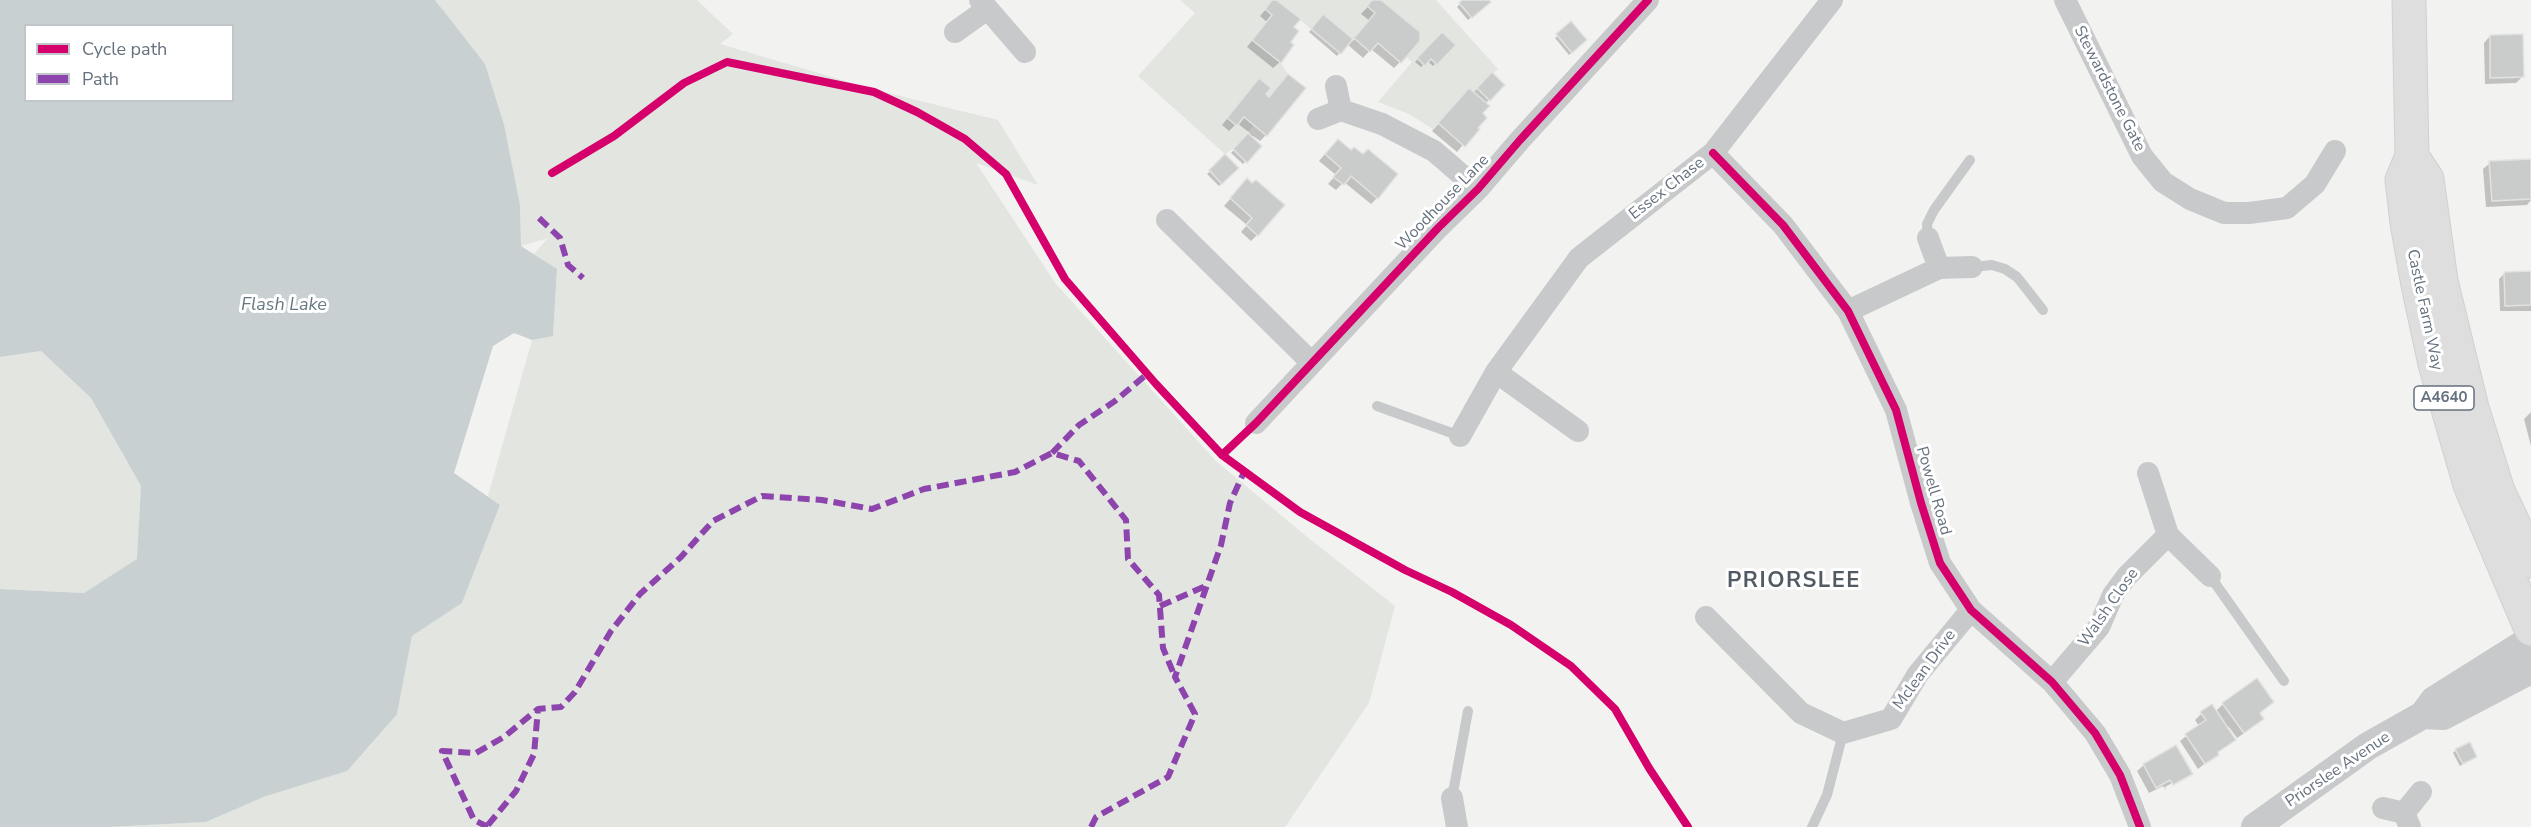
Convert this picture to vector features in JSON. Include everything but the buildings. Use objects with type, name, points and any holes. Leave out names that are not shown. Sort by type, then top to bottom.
[{"type":"main road","name":"Castle Farm Way","points":[[2409,0],[2412,156],[2402,180],[2407,223],[2435,364],[2470,485],[2531,629]]},
{"type":"main road","name":"Castle Farm Way","points":[[2412,156],[2427,179],[2441,281],[2472,408],[2498,491],[2531,561]]},
{"type":"street","name":"Woodhouse Lane","points":[[1256,423],[1438,228],[1478,189],[1534,124],[1648,0]]},
{"type":"street","name":"Essex Chase","points":[[1460,436],[1496,372],[1579,258],[1713,153],[1832,0]]},
{"type":"street","name":"Stewardstone Gate","points":[[2065,0],[2142,156],[2163,182],[2190,199],[2224,213],[2249,213],[2287,208],[2315,184],[2335,151]]},
{"type":"street","points":[[955,32],[983,4],[1025,52]]},
{"type":"street","points":[[1318,119],[1341,110],[1336,86]]},
{"type":"street","name":"Woodhouse Lane","points":[[1341,110],[1382,124],[1434,151],[1478,189]]},
{"type":"street","name":"Powell Road","points":[[1713,153],[1783,225],[1848,311],[1896,410],[1940,563],[1971,610],[2052,682],[2095,733],[2120,775],[2140,827]]},
{"type":"street","points":[[1167,220],[1312,363]]},
{"type":"street","points":[[1928,238],[1939,268]]},
{"type":"street","points":[[1848,311],[1939,268],[1972,267]]},
{"type":"street","points":[[1496,372],[1578,431]]},
{"type":"street","points":[[2148,472],[2168,535],[2210,576]]},
{"type":"street","name":"Walsh Close","points":[[2052,682],[2099,627],[2113,595],[2127,576],[2168,535]]},
{"type":"street","name":"Mclean Drive","points":[[1843,733],[1890,719],[1918,674],[1971,610]]},
{"type":"street","points":[[1706,617],[1801,713],[1843,733]]},
{"type":"street","name":"Priorslee Avenue","points":[[2255,827],[2368,746],[2423,715],[2434,700],[2531,639]]},
{"type":"street","name":"Priorslee Avenue","points":[[2423,715],[2443,716],[2531,670]]},
{"type":"street","points":[[2399,816],[2421,792]]},
{"type":"street","points":[[1452,798],[1457,827]]},
{"type":"lane","points":[[1928,238],[1927,224],[1934,210],[1970,160]]},
{"type":"lane","points":[[1972,267],[1992,266],[2005,269],[2017,277],[2043,310]]},
{"type":"lane","points":[[1377,406],[1460,436]]},
{"type":"lane","points":[[2210,576],[2284,681]]},
{"type":"lane","points":[[1452,798],[1468,711]]},
{"type":"lane","points":[[1812,827],[1827,795],[1843,733]]},
{"type":"shaded area","points":[[435,0],[697,0],[733,34],[720,44],[876,90],[998,120],[1038,185],[976,163],[1056,284],[1216,461],[1395,606],[1369,703],[1285,827],[107,827],[206,822],[266,796],[397,714],[412,636],[462,603],[500,505],[488,496],[532,340],[553,335],[557,270],[534,254],[548,238],[521,246],[520,205],[439,4]]},
{"type":"shaded area","points":[[1180,0],[1272,0],[1272,15],[1252,40],[1281,63],[1288,74],[1269,97],[1266,94],[1271,87],[1259,78],[1228,118],[1237,126],[1244,117],[1254,125],[1233,149],[1225,154],[1138,76],[1195,13]]},
{"type":"shaded area","points":[[1276,0],[1372,0],[1367,6],[1375,13],[1353,39],[1323,15],[1311,29]]},
{"type":"shaded area","points":[[1381,0],[1436,0],[1498,69],[1474,92],[1469,88],[1433,129],[1409,114],[1378,102],[1412,62],[1406,57],[1420,41],[1420,32]]},
{"type":"shaded area","points":[[41,351],[91,398],[141,486],[138,559],[84,593],[0,589],[0,357]]},
{"type":"water","name":"Flash Lake","points":[[0,0],[435,0],[485,64],[504,125],[520,205],[521,246],[557,269],[553,336],[532,340],[514,333],[493,346],[454,473],[500,505],[462,603],[412,636],[397,714],[347,771],[266,796],[206,822],[107,827],[0,827],[0,589],[84,593],[137,559],[141,486],[91,398],[41,351],[0,357]]},
{"type":"marked path","points":[[539,218],[560,238],[568,265],[583,278]]},
{"type":"marked path","points":[[1052,453],[1079,425],[1115,401],[1147,374]]},
{"type":"marked path","points":[[488,825],[516,791],[534,754],[538,709],[561,707],[575,692],[611,631],[640,594],[681,557],[713,521],[762,496],[822,500],[872,509],[924,489],[1015,472],[1052,453],[1079,461],[1126,520],[1128,559],[1159,595],[1163,648],[1175,677]]},
{"type":"marked path","points":[[1091,827],[1096,817],[1168,777],[1195,714],[1175,677],[1221,545],[1230,503],[1244,472]]},
{"type":"marked path","points":[[1160,606],[1208,585]]},
{"type":"marked path","points":[[488,827],[474,820],[442,751],[476,753],[504,737],[538,709]]},
{"type":"cycle path","points":[[1222,455],[1256,423],[1438,228],[1478,189],[1648,0]]},
{"type":"cycle path","points":[[552,173],[614,136],[684,83],[727,62],[874,92],[917,112],[965,139],[1006,174],[1065,279],[1156,384],[1222,455],[1300,512],[1511,625],[1571,666],[1615,709],[1649,768],[1688,827]]},
{"type":"cycle path","points":[[1713,153],[1783,225],[1848,311],[1896,410],[1940,563],[1971,610],[2052,682],[2095,733],[2120,775],[2140,827]]},
{"type":"district","name":"PRIORSLEE","points":[[1794,582]]}]
